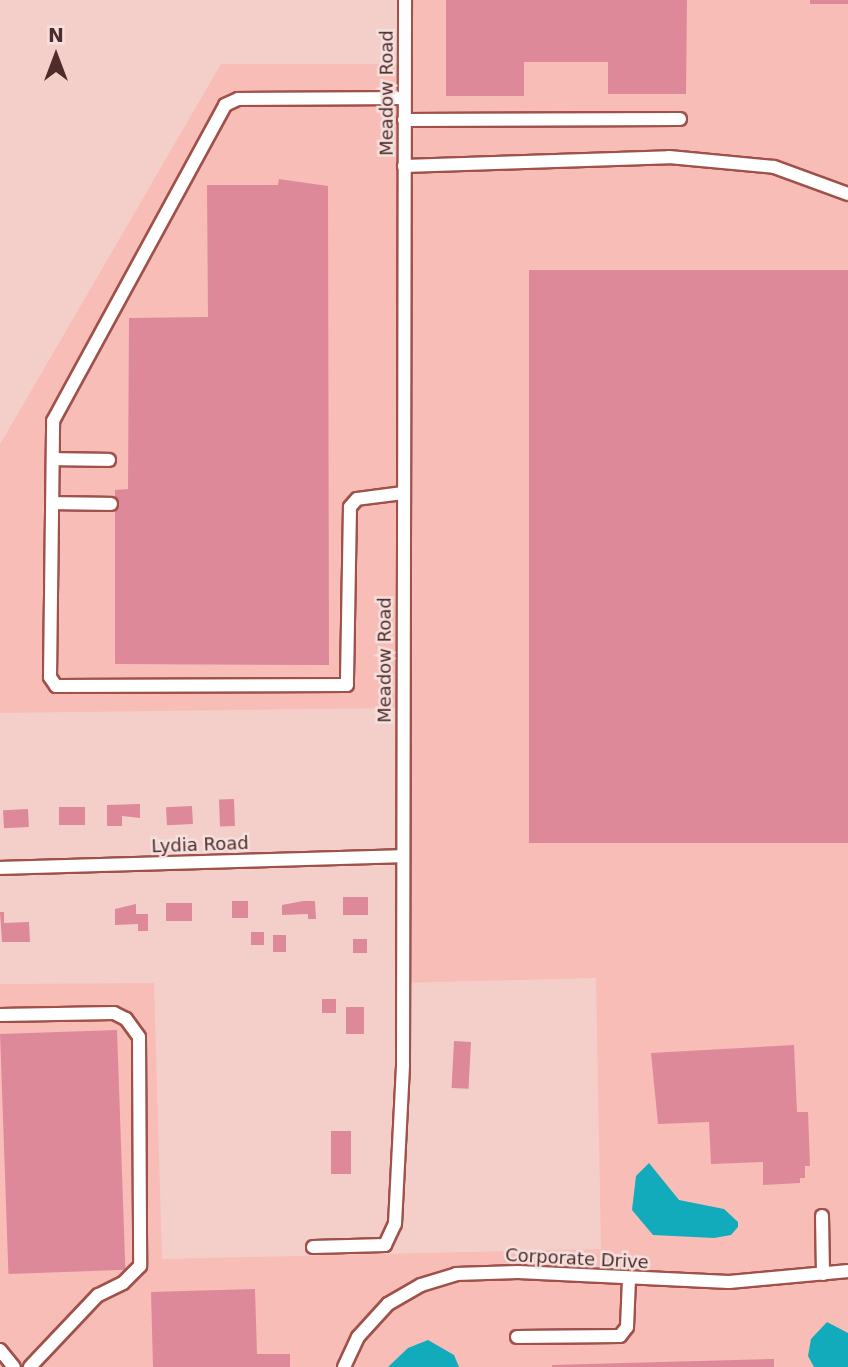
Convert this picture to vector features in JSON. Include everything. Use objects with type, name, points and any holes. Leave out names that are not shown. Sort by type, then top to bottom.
[{"type":"street","name":"Meadow Road","points":[[313,1247],[385,1245],[396,1224],[403,1064],[405,0]]},
{"type":"street","points":[[403,494],[357,499],[350,508],[347,685],[56,686],[50,677],[54,421],[225,105],[238,99],[404,98]]},
{"type":"street","points":[[404,120],[680,119]]},
{"type":"street","points":[[404,166],[669,157],[774,167],[848,194]]},
{"type":"street","points":[[54,459],[109,460]]},
{"type":"street","points":[[53,503],[111,504]]},
{"type":"street","name":"Lydia Road","points":[[0,868],[402,856]]},
{"type":"street","points":[[0,1015],[114,1013],[126,1019],[139,1037],[140,1266],[124,1283],[97,1295],[30,1367]]},
{"type":"street","points":[[822,1216],[823,1274]]},
{"type":"street","name":"Corporate Drive","points":[[344,1367],[358,1337],[388,1304],[436,1279],[474,1272],[518,1272],[629,1280],[729,1282],[848,1271]]},
{"type":"street","points":[[517,1337],[620,1336],[627,1327],[629,1280]]},
{"type":"street","points":[[0,1350],[14,1367]]},
{"type":"shaded area","points":[[410,0],[848,0],[848,1367],[0,1367],[0,984],[154,983],[162,1259],[601,1249],[596,978],[396,983],[397,708],[0,713],[0,444],[221,64],[398,64],[398,147],[408,148]]},
{"type":"water","points":[[649,1163],[679,1200],[724,1209],[738,1222],[738,1227],[731,1235],[714,1238],[653,1235],[632,1210],[636,1176]]},
{"type":"water","points":[[827,1322],[848,1333],[848,1367],[814,1367],[808,1356],[811,1339]]},
{"type":"water","points":[[428,1340],[454,1355],[459,1367],[388,1367],[408,1348]]},
{"type":"building","points":[[446,0],[687,0],[686,94],[608,94],[608,62],[524,62],[524,96],[446,96]]},
{"type":"building","points":[[810,0],[848,0],[848,4],[810,4]]},
{"type":"building","points":[[279,179],[328,186],[329,665],[115,664],[115,490],[128,489],[129,318],[208,317],[207,185],[278,185]]},
{"type":"building","points":[[529,270],[848,270],[848,843],[529,843]]},
{"type":"building","points":[[234,799],[235,826],[220,827],[219,800]]},
{"type":"building","points":[[140,804],[140,818],[122,816],[122,826],[107,826],[107,805]]},
{"type":"building","points":[[192,806],[193,824],[167,825],[166,807]]},
{"type":"building","points":[[59,807],[85,807],[85,825],[59,825]]},
{"type":"building","points":[[28,809],[29,827],[4,828],[3,810]]},
{"type":"building","points":[[343,897],[368,897],[368,915],[343,915]]},
{"type":"building","points":[[232,901],[248,901],[248,918],[232,918]]},
{"type":"building","points":[[315,901],[316,919],[308,919],[308,914],[282,915],[282,905]]},
{"type":"building","points":[[166,903],[192,903],[192,921],[166,921]]},
{"type":"building","points":[[136,904],[136,914],[148,914],[148,931],[138,931],[138,924],[115,925],[115,909]]},
{"type":"building","points":[[0,912],[4,912],[4,923],[29,922],[30,942],[2,942]]},
{"type":"building","points":[[251,932],[264,932],[264,945],[251,945]]},
{"type":"building","points":[[273,935],[286,935],[286,952],[273,952]]},
{"type":"building","points":[[353,939],[367,939],[367,953],[353,953]]},
{"type":"building","points":[[322,999],[336,999],[336,1013],[322,1013]]},
{"type":"building","points":[[346,1007],[364,1007],[364,1034],[346,1034]]},
{"type":"building","points":[[117,1030],[125,1270],[8,1274],[0,1034]]},
{"type":"building","points":[[454,1041],[471,1042],[469,1089],[452,1088]]},
{"type":"building","points":[[794,1045],[797,1112],[808,1112],[810,1166],[805,1166],[805,1178],[800,1178],[800,1183],[763,1185],[763,1162],[711,1164],[709,1122],[658,1124],[651,1053]]},
{"type":"building","points":[[331,1131],[351,1131],[351,1174],[331,1174]]},
{"type":"building","points":[[255,1289],[257,1354],[290,1354],[290,1367],[153,1367],[151,1292]]},
{"type":"building","points":[[774,1359],[774,1367],[552,1367],[552,1365]]}]
